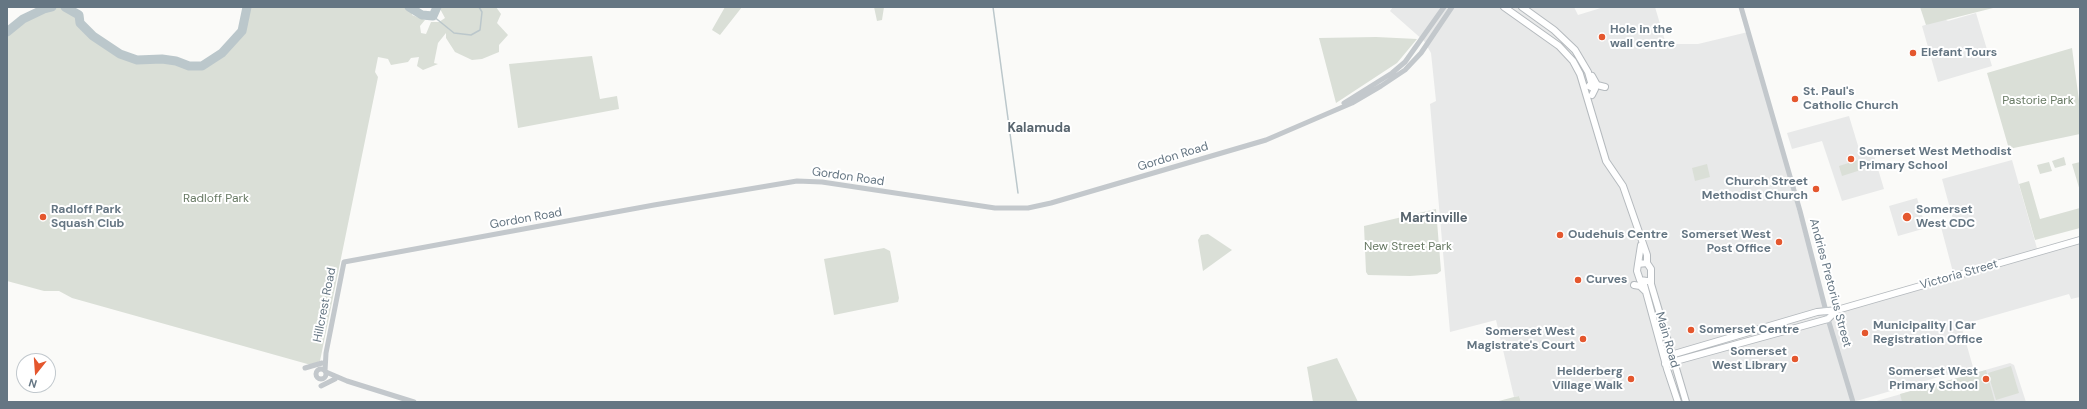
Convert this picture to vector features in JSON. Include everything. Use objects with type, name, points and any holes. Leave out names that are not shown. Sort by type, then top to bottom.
[{"type":"main road","points":[[1504,7],[1548,37],[1569,56],[1580,74],[1606,161],[1623,186],[1647,255],[1647,263],[1651,269],[1647,280],[1638,276],[1637,268],[1641,241]]},
{"type":"main road","points":[[1522,7],[1565,38],[1575,50],[1595,83],[1605,87]]},
{"type":"main road","points":[[1588,72],[1595,92],[1592,95],[1591,112]]},
{"type":"main road","points":[[1586,91],[1588,87],[1592,86]]},
{"type":"main road","points":[[1586,91],[1589,95],[1592,95]]},
{"type":"main road","name":"Victoria Street","points":[[1664,357],[1825,310],[1837,310],[2080,240]]},
{"type":"main road","points":[[1638,264],[1647,263]]},
{"type":"main road","name":"Main Road","points":[[1647,280],[1648,298],[1678,402]]},
{"type":"main road","name":"Main Road","points":[[1647,280],[1686,402]]},
{"type":"main road","points":[[1634,285],[1642,288],[1648,298]]},
{"type":"main road","name":"Victoria Street","points":[[1666,364],[1828,319],[1837,310]]},
{"type":"street","name":"Gordon Road","points":[[1340,107],[1392,73],[1405,62],[1444,7]]},
{"type":"street","name":"Gordon Road","points":[[344,262],[654,205],[797,181],[822,182],[995,208],[1012,209],[1037,206],[1126,182],[1266,140],[1302,126],[1352,102],[1381,86],[1405,70],[1421,53],[1452,7]]},
{"type":"street","name":"Andries Pretorius Street","points":[[1741,7],[1800,211],[1825,310],[1853,402]]},
{"type":"street","name":"Hillcrest Road","points":[[324,371],[326,352],[344,262]]},
{"type":"street","name":"Hillcrest Road","points":[[324,371],[322,362],[326,352]]},
{"type":"street","points":[[304,368],[322,362]]},
{"type":"street","points":[[324,371],[325,378]]},
{"type":"street","points":[[347,381],[325,378],[321,380],[317,378],[317,372],[324,371],[347,381],[414,402]]},
{"type":"street","points":[[321,386],[335,379]]},
{"type":"shaded area","points":[[1393,7],[1574,7],[1578,15],[1604,7],[1655,7],[1666,44],[1698,44],[1748,32],[1826,314],[1954,276],[1941,227],[1954,223],[1942,179],[2012,160],[2038,252],[2080,240],[2080,297],[2071,299],[2069,294],[1961,325],[1973,367],[1853,402],[1521,402],[1519,396],[1514,397],[1496,320],[1450,332],[1430,104],[1436,101],[1431,53],[1424,41],[1390,11]]},
{"type":"shaded area","points":[[1976,13],[1992,66],[1938,82],[1922,26],[1944,19],[1948,21]]},
{"type":"shaded area","name":"Somerset West Methodist Primary School","points":[[1849,116],[1859,149],[1861,148],[1863,152],[1872,149],[1884,189],[1842,201],[1822,141],[1792,149],[1787,133]]},
{"type":"shaded area","name":"Somerset West CDC","points":[[1917,198],[1926,228],[1898,236],[1889,206]]},
{"type":"shaded area","name":"Somerset West Primary School","points":[[2010,363],[2014,365],[2026,402],[1873,402]]},
{"type":"green space","name":"Radloff Park","points":[[52,7],[65,7],[75,11],[79,15],[80,23],[93,36],[120,54],[137,60],[162,59],[176,61],[189,66],[202,65],[222,53],[242,31],[247,7],[409,7],[413,10],[412,15],[425,20],[420,26],[421,33],[426,34],[431,22],[439,22],[445,18],[439,7],[496,7],[501,14],[497,23],[508,35],[499,45],[499,52],[482,59],[472,60],[455,52],[446,38],[446,33],[438,43],[434,63],[438,64],[423,70],[417,66],[419,57],[411,58],[408,62],[391,65],[388,59],[378,57],[375,72],[378,77],[320,361],[311,365],[72,298],[59,291],[44,291],[7,281],[7,32],[23,19],[44,9]]},
{"type":"green space","points":[[725,7],[742,7],[720,35],[712,30]]},
{"type":"green space","points":[[874,7],[884,7],[882,20],[877,21]]},
{"type":"green space","points":[[1920,7],[1997,7],[1926,25]]},
{"type":"green space","points":[[1376,37],[1417,39],[1397,63],[1336,103],[1319,38]]},
{"type":"green space","name":"Pastorie Park","points":[[2072,48],[2080,108],[2080,134],[2009,149],[1987,73]]},
{"type":"green space","points":[[592,56],[600,99],[617,96],[619,109],[518,128],[509,64]]},
{"type":"green space","points":[[2064,157],[2066,165],[2055,168],[2052,161]]},
{"type":"green space","points":[[1861,159],[1864,169],[1842,176],[1839,166]]},
{"type":"green space","points":[[2049,162],[2052,171],[2040,174],[2037,165]]},
{"type":"green space","points":[[2080,162],[2080,191],[2072,164]]},
{"type":"green space","points":[[1707,164],[1710,177],[1695,181],[1692,168]]},
{"type":"green space","points":[[2029,181],[2040,219],[2080,208],[2080,228],[2035,240],[2019,184]]},
{"type":"green space","name":"New Street Park","points":[[1436,209],[1441,271],[1437,274],[1410,276],[1368,275],[1366,272],[1364,226]]},
{"type":"green space","points":[[1208,234],[1232,250],[1203,271],[1198,240],[1201,235]]},
{"type":"green space","points":[[884,248],[890,251],[899,298],[898,302],[834,315],[824,259]]},
{"type":"green space","points":[[1337,358],[1358,402],[1313,402],[1307,367]]},
{"type":"green space","points":[[2011,366],[2019,393],[1996,400],[1988,373]]},
{"type":"green space","name":"Somerset West Primary School","points":[[1986,370],[1995,402],[1902,402],[1900,394]]},
{"type":"green space","points":[[1519,396],[1521,402],[1495,402],[1514,397]]},
{"type":"waterway","points":[[7,32],[23,19],[44,9],[52,7]]},
{"type":"waterway","points":[[65,7],[79,15],[80,23],[93,36],[120,54],[137,60],[162,59],[176,61],[189,66],[202,66],[222,53],[242,31],[247,7]]},
{"type":"waterway","points":[[409,7],[422,15],[433,16],[437,7]]},
{"type":"waterway","points":[[433,16],[454,33],[471,35],[480,30],[482,12],[479,7]]},
{"type":"waterway","points":[[993,7],[1018,193]]},
{"type":"place","name":"Hole in the wall centre","points":[[1602,37]]},
{"type":"place","name":"Elefant Tours","points":[[1913,53]]},
{"type":"place","name":"St. Paul's Catholic Church","points":[[1795,99]]},
{"type":"place","name":"Somerset West Methodist Primary School","points":[[1851,159]]},
{"type":"place","name":"Church Street Methodist Church","points":[[1816,189]]},
{"type":"place","name":"Radloff Park Squash Club","points":[[43,217]]},
{"type":"place","name":"Somerset West CDC","points":[[1907,217]]},
{"type":"place","name":"Oudehuis Centre","points":[[1560,235]]},
{"type":"place","name":"Somerset West Post Office","points":[[1779,242]]},
{"type":"place","name":"Curves","points":[[1578,280]]},
{"type":"place","name":"Somerset Centre","points":[[1691,330]]},
{"type":"place","name":"Municipality | Car Registration Office","points":[[1865,333]]},
{"type":"place","name":"Somerset West Magistrate's Court","points":[[1583,339]]},
{"type":"place","name":"Somerset West Library","points":[[1795,359]]},
{"type":"place","name":"Helderberg Village Walk","points":[[1631,379]]},
{"type":"place","name":"Somerset West Primary School","points":[[1986,379]]},
{"type":"district","name":"Kalamuda","points":[[1039,129]]},
{"type":"district","name":"Martinville","points":[[1434,219]]}]
